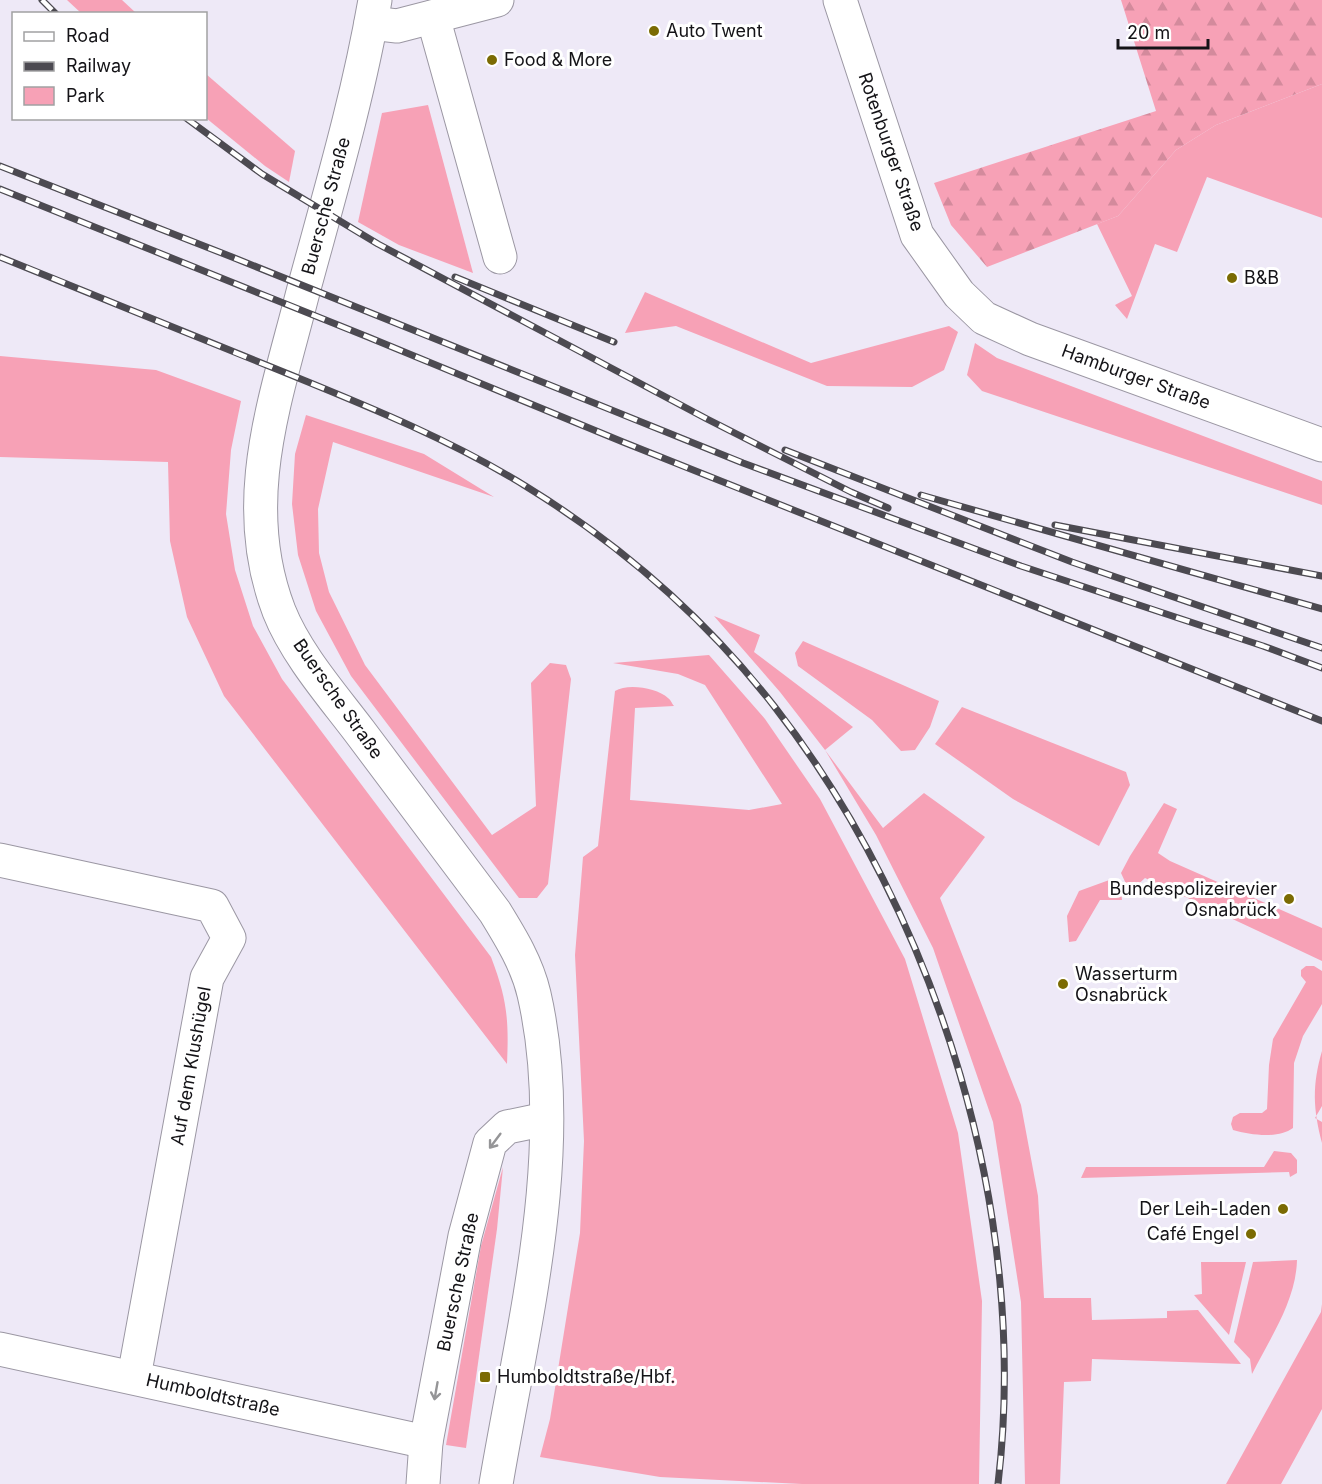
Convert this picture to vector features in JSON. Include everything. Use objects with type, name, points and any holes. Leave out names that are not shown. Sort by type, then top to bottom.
[{"type":"street","points":[[373,11],[397,26],[497,0]]},
{"type":"street","name":"Rotenburger Straße","points":[[840,0],[917,236],[959,294]]},
{"type":"street","name":"Buersche Straße","points":[[373,11],[346,129],[277,395],[263,457],[260,511],[264,558],[280,612],[306,660],[495,912],[517,948],[533,992],[544,1053],[545,1172],[537,1250],[496,1484]]},
{"type":"street","points":[[433,17],[500,257]]},
{"type":"street","name":"Hamburger Straße","points":[[959,294],[984,318],[1030,339],[1322,445]]},
{"type":"street","name":"Auf dem Klushügel","points":[[0,860],[212,906],[229,938],[207,978],[134,1377]]},
{"type":"street","name":"Buersche Straße","points":[[423,1484],[426,1442],[465,1236],[490,1143],[507,1127],[546,1119]]},
{"type":"street","name":"Humboldtstraße","points":[[0,1349],[426,1442]]},
{"type":"green space","points":[[67,0],[122,0],[135,12],[80,12]]},
{"type":"green space","points":[[1121,0],[1322,0],[1322,84],[1216,125],[1176,150],[1118,216],[987,267],[951,225],[934,183],[1156,111]]},
{"type":"green space","points":[[207,75],[295,151],[289,182],[265,166],[207,119]]},
{"type":"green space","points":[[1322,84],[1322,218],[1207,177],[1177,252],[1155,244],[1127,319],[1115,305],[1132,296],[1097,224],[1118,216],[1176,150],[1216,125]]},
{"type":"green space","points":[[428,105],[473,273],[399,245],[358,222],[382,113]]},
{"type":"green space","points":[[645,292],[811,363],[949,326],[958,332],[944,370],[912,387],[827,386],[676,326],[625,333]]},
{"type":"green space","points":[[975,343],[997,358],[1322,481],[1322,505],[982,391],[967,375]]},
{"type":"green space","points":[[0,356],[156,370],[241,401],[231,450],[226,514],[235,570],[253,626],[282,679],[491,957],[501,985],[506,1009],[507,1064],[224,696],[187,617],[170,541],[168,462],[0,457]]},
{"type":"green space","points":[[306,415],[424,454],[494,497],[333,442],[318,509],[319,553],[329,592],[365,665],[492,835],[536,806],[531,683],[550,663],[566,665],[571,679],[548,884],[537,898],[519,898],[351,676],[316,611],[298,555],[292,504],[295,454]]},
{"type":"green space","points":[[714,616],[760,635],[754,652],[853,727],[825,750],[780,692]]},
{"type":"green space","points":[[803,641],[939,701],[930,727],[915,750],[901,751],[872,720],[798,666],[795,653]]},
{"type":"green space","points":[[709,655],[765,719],[820,799],[905,959],[958,1133],[982,1301],[979,1484],[802,1484],[660,1477],[540,1457],[550,1419],[580,1233],[584,1141],[575,955],[583,857],[598,846],[615,691],[627,687],[650,689],[663,694],[674,706],[635,708],[630,800],[749,810],[782,804],[705,685],[678,674],[613,663]]},
{"type":"green space","points":[[962,707],[1126,772],[1130,785],[1099,846],[1013,799],[935,744]]},
{"type":"green space","points":[[825,750],[883,828],[924,793],[985,837],[940,898],[1021,1105],[1038,1196],[1044,1298],[1091,1298],[1092,1320],[1167,1318],[1167,1311],[1198,1310],[1241,1364],[1092,1359],[1091,1381],[1064,1382],[1060,1484],[1025,1484],[1021,1302],[993,1122],[933,948],[876,835]]},
{"type":"green space","points":[[1164,803],[1177,809],[1158,853],[1170,861],[1322,928],[1322,961],[1145,878],[1132,890],[1127,886],[1121,873]]},
{"type":"green space","points":[[1112,879],[1119,885],[1122,900],[1100,900],[1076,941],[1069,942],[1067,916],[1079,891]]},
{"type":"green space","points":[[1306,966],[1314,966],[1322,971],[1322,1004],[1303,1036],[1294,1063],[1293,1128],[1272,1135],[1233,1130],[1231,1124],[1233,1117],[1240,1113],[1262,1113],[1267,1109],[1273,1039],[1306,982],[1301,976],[1301,970]]},
{"type":"green space","points":[[1322,1051],[1322,1106],[1316,1116],[1315,1086]]},
{"type":"green space","points":[[1317,1119],[1322,1122],[1322,1143],[1319,1131]]},
{"type":"green space","points":[[1274,1151],[1291,1153],[1297,1160],[1297,1173],[1290,1177],[1289,1172],[1081,1178],[1086,1167],[1264,1167]]},
{"type":"green space","points":[[503,1167],[497,1229],[466,1448],[446,1445],[481,1246]]},
{"type":"green space","points":[[1297,1260],[1296,1275],[1287,1305],[1252,1374],[1250,1359],[1234,1342],[1253,1262]]},
{"type":"green space","points":[[1201,1262],[1246,1262],[1229,1335],[1194,1295],[1202,1294]]},
{"type":"green space","points":[[1322,1304],[1322,1409],[1281,1484],[1226,1484],[1321,1312]]},
{"type":"railway","points":[[42,0],[54,12]]},
{"type":"railway","points":[[189,120],[262,174],[378,244],[707,419],[851,492],[888,508]]},
{"type":"railway","points":[[0,166],[743,463],[1021,566],[1263,646],[1322,668]]},
{"type":"railway","points":[[0,189],[623,442],[1322,721]]},
{"type":"railway","points":[[0,257],[382,413],[499,470],[562,509],[629,559],[691,614],[748,674],[774,706],[832,789],[883,879],[926,975],[960,1074],[985,1176],[1000,1279],[1004,1382],[998,1484]]},
{"type":"railway","points":[[455,277],[614,342]]},
{"type":"railway","points":[[785,450],[1072,562],[1322,648]]},
{"type":"railway","points":[[921,495],[1322,609]]},
{"type":"railway","points":[[1055,525],[1322,576]]},
{"type":"place","name":"Auto Twent","points":[[654,31]]},
{"type":"place","name":"Food & More","points":[[492,60]]},
{"type":"place","name":"B&B","points":[[1232,278]]},
{"type":"place","name":"Bundespolizeirevier Osnabrück","points":[[1289,899]]},
{"type":"place","name":"Wasserturm Osnabrück","points":[[1063,984]]},
{"type":"place","name":"Der Leih-Laden","points":[[1283,1209]]},
{"type":"place","name":"Café Engel","points":[[1251,1234]]},
{"type":"place","name":"Humboldtstraße/Hbf.","points":[[485,1377]]}]
